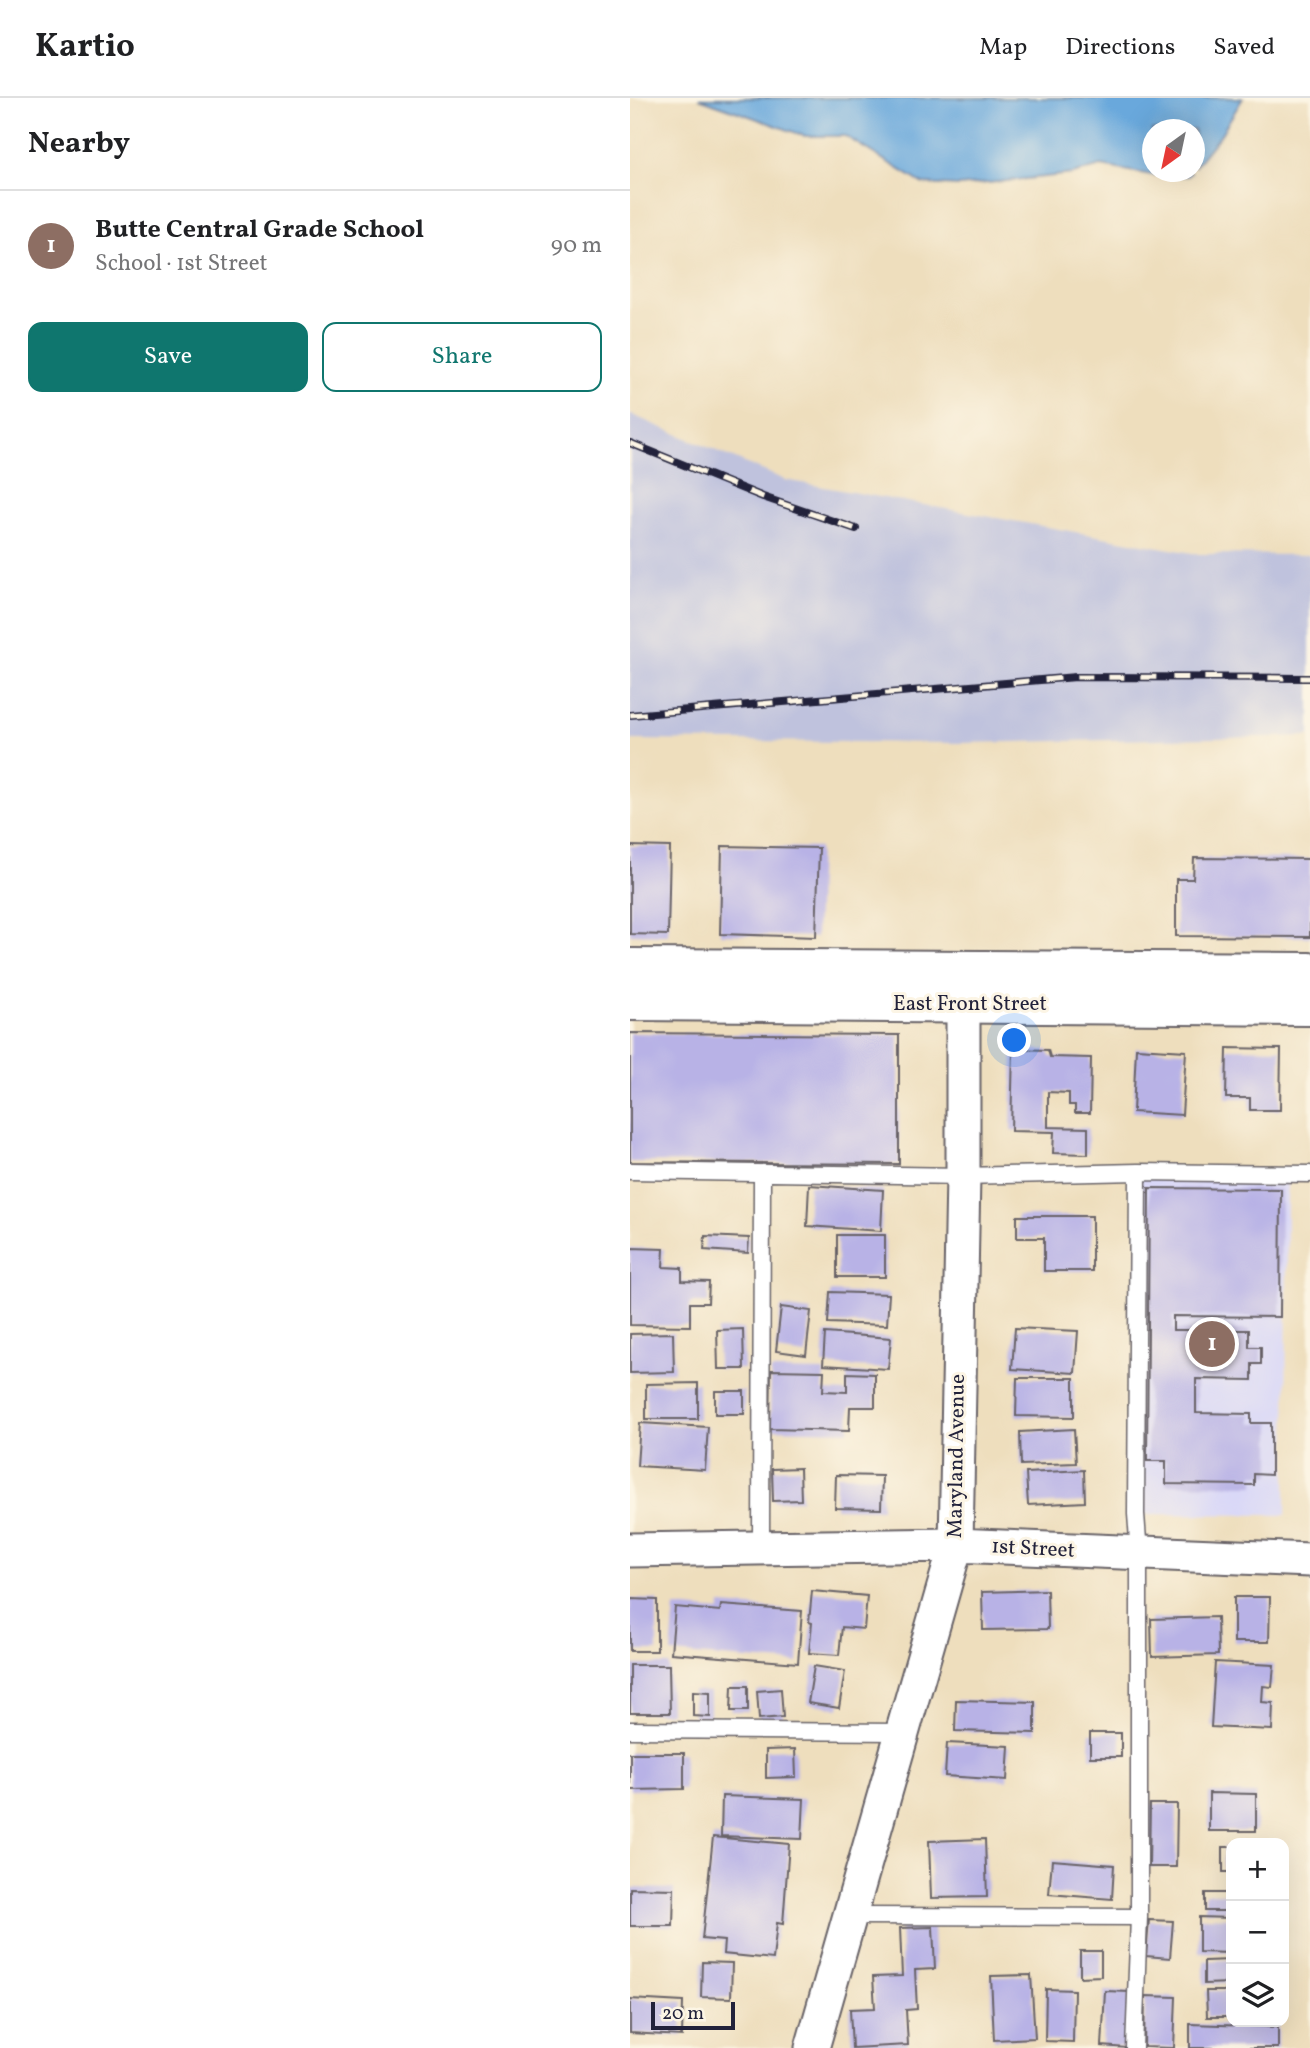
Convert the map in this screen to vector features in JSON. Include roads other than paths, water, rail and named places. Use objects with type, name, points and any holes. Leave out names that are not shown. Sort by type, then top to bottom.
[{"type":"main road","name":"East Front Street","points":[[630,968],[1310,1006]]},
{"type":"main road","name":"East Front Street","points":[[630,1001],[1310,972]]},
{"type":"street","name":"Maryland Avenue","points":[[812,2048],[956,1545],[963,1176],[963,987]]},
{"type":"street","name":"1st Street","points":[[630,1550],[956,1545],[1310,1560]]},
{"type":"lane","points":[[630,1171],[963,1176],[1138,1172],[1310,1174]]},
{"type":"lane","points":[[1134,2048],[1139,1917],[1139,1554],[1136,1514],[1138,1172]]},
{"type":"lane","points":[[761,1548],[762,1173]]},
{"type":"lane","points":[[630,1730],[902,1732]]},
{"type":"lane","points":[[850,1916],[1139,1917]]},
{"type":"water","points":[[699,98],[1243,98],[1221,134],[1205,154],[1205,119],[1142,119],[1142,173],[1101,166],[1073,174],[959,186],[923,184],[845,136],[805,136]]},
{"type":"railway","points":[[630,443],[763,497],[856,529]]},
{"type":"railway","points":[[630,715],[1076,677],[1310,678]]},
{"type":"place","name":"Butte Central Grade School","points":[[1212,1344]]}]
